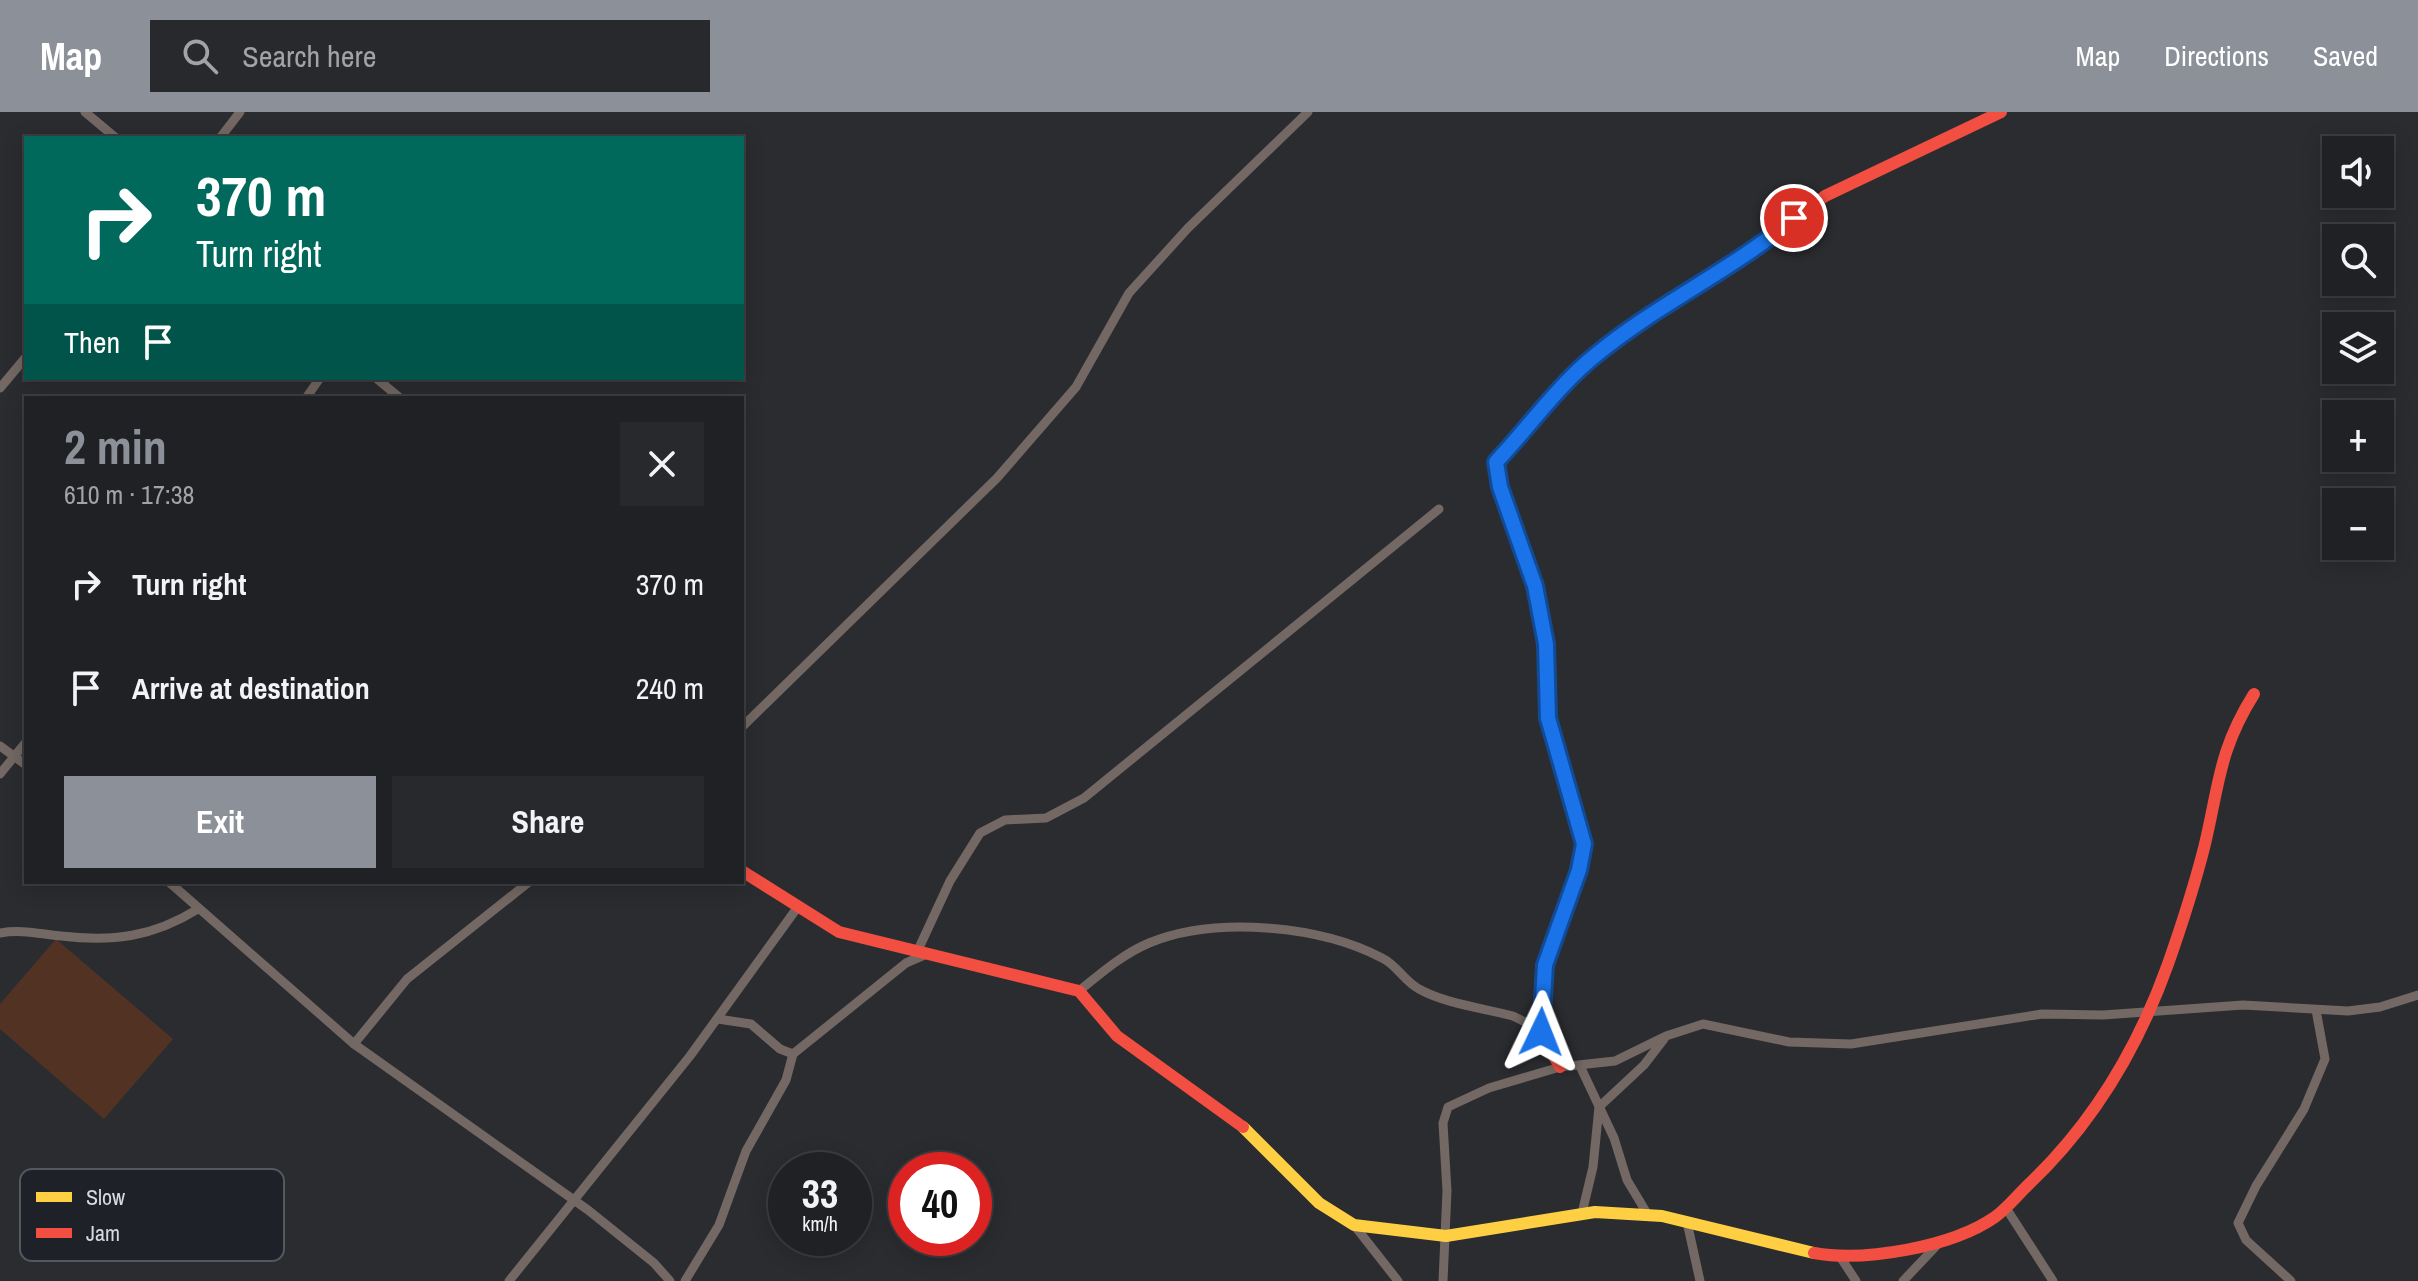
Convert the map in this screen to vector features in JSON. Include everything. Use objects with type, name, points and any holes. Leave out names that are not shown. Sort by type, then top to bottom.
[{"type":"street","points":[[85,112],[114,136]]},
{"type":"street","points":[[222,136],[240,112]]},
{"type":"street","points":[[745,720],[997,478],[1076,387],[1129,293],[1199,217],[1308,112]]},
{"type":"street","points":[[1545,1044],[1540,1014],[1545,965],[1579,870],[1584,844],[1548,718],[1546,644],[1535,586],[1500,487],[1496,462],[1586,363],[1640,321],[1749,255],[1825,196],[2001,112]]},
{"type":"street","points":[[0,388],[24,359]]},
{"type":"street","points":[[378,380],[398,396]]},
{"type":"street","points":[[685,1281],[719,1225],[746,1151],[786,1080],[793,1054],[923,952],[950,881],[985,829],[1013,819],[1046,818],[1084,798],[1439,509]]},
{"type":"street","points":[[1354,1225],[1446,1236],[1582,1213],[1648,1215],[1797,1250],[1839,1255],[1904,1251],[1969,1231],[2006,1208],[2072,1139],[2110,1085],[2150,1011],[2204,847],[2219,767],[2234,730],[2254,694]]},
{"type":"street","points":[[0,774],[24,744]]},
{"type":"street","points":[[0,746],[24,764]]},
{"type":"street","points":[[744,872],[839,932],[1079,991],[1117,1036],[1157,1068],[1234,1118],[1319,1203],[1354,1225],[1398,1281]]},
{"type":"street","points":[[171,884],[354,1044],[574,1201],[654,1263],[670,1281]]},
{"type":"street","points":[[354,1044],[407,979],[526,884]]},
{"type":"street","points":[[509,1281],[718,1019],[797,908]]},
{"type":"street","points":[[0,933],[28,930],[83,938],[132,936],[168,927],[198,909]]},
{"type":"street","points":[[1079,991],[1121,958],[1151,942],[1207,929],[1261,928],[1326,938],[1380,957],[1422,991],[1513,1016],[1527,1023],[1560,1067]]},
{"type":"street","points":[[1443,1281],[1446,1236],[1443,1123],[1448,1107],[1489,1088],[1560,1067],[1615,1061],[1666,1036],[1708,1024],[1789,1042],[1851,1044],[2042,1014],[2150,1011],[2218,1005],[2316,1010],[2370,1008],[2418,995]]},
{"type":"street","points":[[2291,1281],[2246,1240],[2238,1223],[2256,1186],[2304,1109],[2325,1059],[2316,1010]]},
{"type":"street","points":[[718,1019],[751,1024],[780,1049],[793,1054]]},
{"type":"street","points":[[1582,1213],[1593,1167],[1599,1107],[1644,1065],[1666,1036]]},
{"type":"street","points":[[1580,1066],[1627,1180],[1648,1215]]},
{"type":"street","points":[[2006,1208],[2053,1281]]},
{"type":"street","points":[[1687,1222],[1700,1281]]},
{"type":"street","points":[[1903,1281],[1940,1242]]},
{"type":"street","points":[[1839,1255],[1856,1281]]},
{"type":"shaded area","points":[[56,939],[173,1039],[104,1119],[0,1029],[0,1004]]},
{"type":"traffic: slow","points":[[1524,432],[1586,363],[1640,321],[1760,246]]},
{"type":"traffic: slow","points":[[1243,1127],[1319,1203],[1354,1225],[1446,1236],[1595,1212],[1662,1216],[1814,1253]]},
{"type":"traffic: jam","points":[[1760,246],[1825,196],[2001,112]]},
{"type":"traffic: jam","points":[[1524,432],[1496,462],[1500,487],[1535,586],[1546,644],[1548,718],[1584,844],[1579,870],[1545,965],[1541,1032],[1560,1067]]},
{"type":"traffic: jam","points":[[1814,1253],[1858,1255],[1908,1250],[1977,1228],[2003,1210],[2050,1163],[2092,1112],[2127,1055],[2156,995],[2196,877],[2226,752],[2254,694]]},
{"type":"traffic: jam","points":[[744,872],[839,932],[1079,991],[1117,1036],[1243,1127]]},
{"type":"route","points":[[1541,1032],[1545,965],[1551,941],[1579,870],[1584,844],[1548,718],[1546,644],[1535,586],[1500,487],[1496,462],[1598,353],[1640,321],[1749,255],[1794,218]]}]
